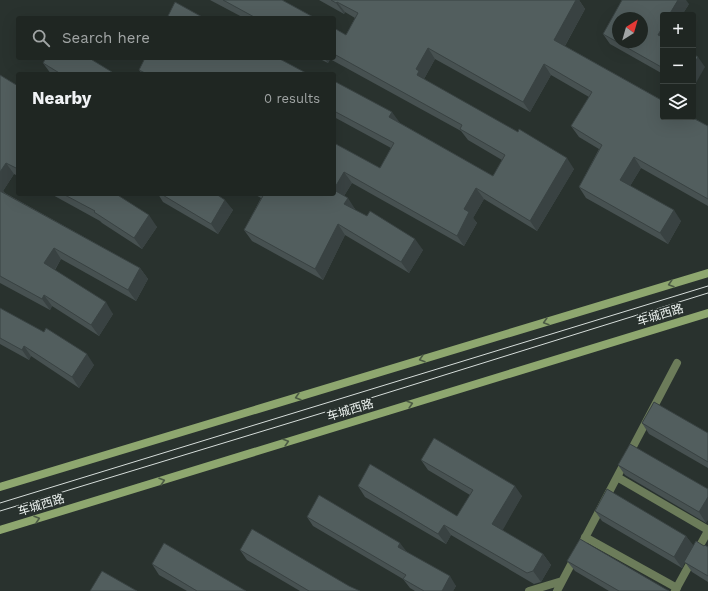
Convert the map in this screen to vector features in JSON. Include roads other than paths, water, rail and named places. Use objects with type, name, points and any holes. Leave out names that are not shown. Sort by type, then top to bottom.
[{"type":"main road","points":[[0,488],[708,272]]},
{"type":"main road","name":"车城西路","points":[[0,530],[708,313]]},
{"type":"street","points":[[557,591],[677,363]]},
{"type":"street","points":[[585,538],[676,589],[708,530],[616,478]]},
{"type":"street","points":[[529,591],[562,581]]},
{"type":"tram line","points":[[0,503],[708,286]]},
{"type":"tram line","points":[[0,511],[708,293]]}]
